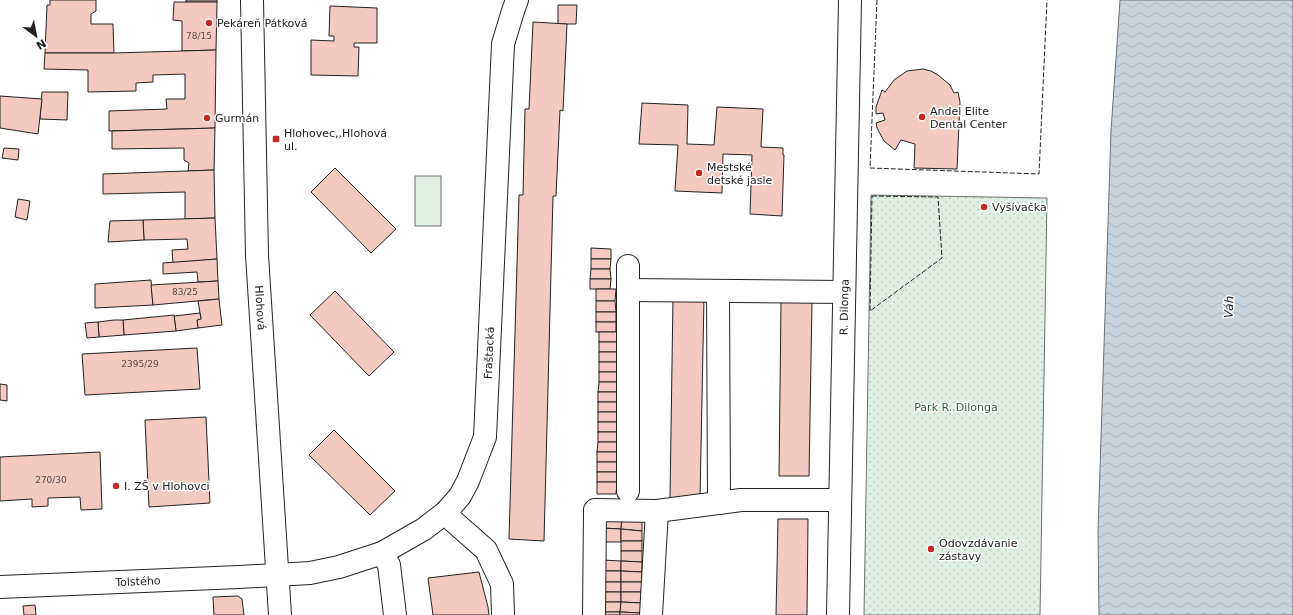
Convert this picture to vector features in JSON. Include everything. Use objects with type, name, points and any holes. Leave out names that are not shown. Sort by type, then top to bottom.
[{"type":"street","name":"Hlohová","points":[[252,0],[257,255],[276,575],[280,615]]},
{"type":"street","name":"Fraštacká","points":[[276,575],[319,571],[339,567],[382,553],[424,529],[446,512],[460,496],[468,481],[485,437],[503,44],[517,0]]},
{"type":"street","name":"R. Dilonga","points":[[838,615],[850,0]]},
{"type":"street","points":[[628,266],[628,491]]},
{"type":"street","points":[[628,290],[844,292]]},
{"type":"street","points":[[718,291],[719,503]]},
{"type":"street","points":[[594,615],[596,510],[657,511],[741,500],[840,500]]},
{"type":"street","points":[[651,615],[657,511]]},
{"type":"street","points":[[446,512],[453,521],[486,550],[502,584],[503,615]]},
{"type":"street","points":[[382,553],[389,566],[395,615]]},
{"type":"street","name":"Tolstého","points":[[0,587],[276,575]]},
{"type":"green space","points":[[415,176],[441,176],[441,226],[415,226]]},
{"type":"green space","name":"Park R. Dilonga","points":[[871,195],[1047,198],[1040,615],[864,615]]},
{"type":"water","name":"Váh","points":[[1120,0],[1293,0],[1293,615],[1099,615],[1098,531],[1111,131]]},
{"type":"building","points":[[50,0],[96,0],[96,11],[91,14],[91,24],[113,24],[114,53],[45,53],[47,5],[50,5]]},
{"type":"building","points":[[186,0],[217,0],[217,2],[186,2]]},
{"type":"building","points":[[174,2],[217,2],[216,50],[182,51],[182,21],[173,20]]},
{"type":"building","points":[[558,5],[577,5],[576,24],[558,24]]},
{"type":"building","points":[[330,6],[377,8],[377,43],[354,43],[354,47],[359,47],[358,76],[311,75],[311,40],[334,41],[334,36],[329,36]]},
{"type":"building","points":[[533,22],[567,24],[563,111],[560,110],[556,196],[553,196],[544,541],[509,539],[519,195],[523,195],[525,109],[529,109]]},
{"type":"building","points":[[216,50],[215,128],[109,131],[109,111],[167,109],[166,99],[185,99],[185,74],[153,75],[153,82],[136,83],[136,91],[88,92],[88,70],[44,69],[45,53],[114,53]]},
{"type":"building","name":"Andel Elite Dental Center","points":[[923,69],[938,75],[950,85],[954,93],[958,92],[960,102],[957,169],[914,168],[915,144],[901,140],[895,150],[884,141],[877,128],[876,123],[885,120],[883,113],[876,114],[876,107],[882,90],[885,92],[894,80],[907,71]]},
{"type":"building","points":[[42,92],[68,92],[67,120],[40,119]]},
{"type":"building","points":[[0,96],[42,99],[38,134],[0,128]]},
{"type":"building","name":"Mestské detské jasle","points":[[642,103],[688,105],[687,144],[714,145],[717,107],[763,109],[761,147],[783,148],[782,216],[750,214],[752,155],[723,154],[722,193],[675,191],[678,145],[639,144]]},
{"type":"building","points":[[215,128],[214,170],[188,171],[189,163],[184,160],[184,148],[112,149],[112,131]]},
{"type":"building","points":[[4,148],[19,149],[18,160],[2,158]]},
{"type":"building","points":[[335,168],[396,229],[371,253],[311,192]]},
{"type":"building","points":[[214,170],[215,218],[185,219],[185,192],[103,194],[103,174]]},
{"type":"building","points":[[18,199],[30,201],[27,220],[15,217]]},
{"type":"building","points":[[215,218],[217,259],[173,263],[172,250],[188,249],[187,239],[144,240],[143,220]]},
{"type":"building","points":[[143,220],[144,240],[108,242],[110,221]]},
{"type":"building","points":[[591,248],[611,249],[611,259],[591,259]]},
{"type":"building","points":[[217,259],[218,281],[198,282],[197,272],[163,274],[163,263]]},
{"type":"building","points":[[591,259],[611,259],[610,269],[591,269]]},
{"type":"building","points":[[591,269],[610,269],[611,279],[590,279]]},
{"type":"building","points":[[590,279],[611,279],[610,289],[590,289]]},
{"type":"building","points":[[151,280],[153,305],[95,308],[95,284]]},
{"type":"building","points":[[218,281],[219,299],[153,305],[151,285]]},
{"type":"building","points":[[596,289],[616,289],[615,301],[596,301]]},
{"type":"building","points":[[335,291],[394,352],[369,376],[310,315]]},
{"type":"building","points":[[673,297],[704,298],[700,498],[670,498]]},
{"type":"building","points":[[219,299],[222,325],[198,328],[197,320],[201,319],[198,301]]},
{"type":"building","points":[[596,301],[615,301],[616,312],[596,312]]},
{"type":"building","points":[[781,302],[812,302],[809,476],[779,476]]},
{"type":"building","points":[[596,312],[616,312],[616,322],[596,322]]},
{"type":"building","points":[[200,313],[201,319],[197,320],[198,328],[176,331],[174,316]]},
{"type":"building","points":[[174,315],[176,331],[124,335],[123,320]]},
{"type":"building","points":[[123,320],[124,335],[99,337],[98,322]]},
{"type":"building","points":[[98,322],[99,337],[87,338],[85,323]]},
{"type":"building","points":[[596,322],[616,322],[616,332],[596,332]]},
{"type":"building","points":[[599,332],[619,332],[619,342],[599,342]]},
{"type":"building","points":[[599,342],[619,342],[619,352],[599,352]]},
{"type":"building","points":[[197,348],[200,389],[85,395],[82,354]]},
{"type":"building","points":[[599,352],[619,352],[618,362],[599,362]]},
{"type":"building","points":[[599,362],[618,362],[618,372],[599,372]]},
{"type":"building","points":[[599,372],[618,372],[618,382],[599,382]]},
{"type":"building","points":[[599,382],[618,382],[618,392],[598,392]]},
{"type":"building","points":[[0,384],[7,385],[7,401],[0,400]]},
{"type":"building","points":[[598,392],[618,392],[618,402],[598,402]]},
{"type":"building","points":[[598,402],[618,402],[618,412],[598,412]]},
{"type":"building","points":[[598,412],[618,412],[617,422],[598,422]]},
{"type":"building","points":[[206,417],[210,503],[149,507],[145,420]]},
{"type":"building","points":[[598,422],[617,422],[617,432],[598,432]]},
{"type":"building","points":[[334,430],[395,491],[370,515],[309,455]]},
{"type":"building","points":[[598,432],[617,432],[617,442],[598,442]]},
{"type":"building","points":[[598,442],[617,442],[617,452],[597,452]]},
{"type":"building","points":[[100,452],[102,509],[81,510],[80,497],[48,498],[48,506],[32,507],[32,499],[0,501],[0,457]]},
{"type":"building","points":[[597,452],[617,452],[617,462],[597,462]]},
{"type":"building","points":[[597,462],[617,462],[617,472],[597,472]]},
{"type":"building","points":[[597,472],[617,472],[617,482],[597,482]]},
{"type":"building","points":[[597,482],[617,482],[616,494],[597,494]]},
{"type":"building","points":[[603,516],[622,517],[621,529],[602,528]]},
{"type":"building","points":[[622,517],[642,517],[642,531],[621,529]]},
{"type":"building","points":[[778,519],[808,519],[807,615],[776,615]]},
{"type":"building","points":[[602,528],[621,529],[621,542],[602,542]]},
{"type":"building","points":[[621,529],[642,531],[642,541],[621,541]]},
{"type":"building","points":[[621,541],[642,541],[642,551],[621,551]]},
{"type":"building","points":[[621,551],[642,551],[642,562],[621,561]]},
{"type":"building","points":[[602,560],[621,561],[621,571],[602,571]]},
{"type":"building","points":[[621,561],[642,562],[642,572],[621,571]]},
{"type":"building","points":[[602,571],[621,571],[621,582],[602,582]]},
{"type":"building","points":[[621,571],[642,572],[642,582],[621,582]]},
{"type":"building","points":[[479,572],[489,615],[433,615],[428,578]]},
{"type":"building","points":[[602,582],[621,582],[621,592],[602,592]]},
{"type":"building","points":[[621,582],[642,582],[641,592],[621,592]]},
{"type":"building","points":[[602,592],[621,592],[621,602],[602,602]]},
{"type":"building","points":[[621,592],[641,592],[642,603],[621,602]]},
{"type":"building","points":[[238,596],[242,599],[244,615],[214,615],[213,597]]},
{"type":"building","points":[[602,602],[621,602],[620,612],[601,612]]},
{"type":"building","points":[[621,602],[642,603],[641,613],[620,612]]},
{"type":"building","points":[[35,605],[36,615],[24,615],[23,606]]},
{"type":"building","points":[[601,612],[620,612],[620,615],[601,615]]},
{"type":"building","points":[[620,612],[641,613],[641,615],[620,615]]},
{"type":"fence","points":[[877,0],[870,168],[1039,174],[1047,0]]},
{"type":"fence","points":[[872,196],[938,197],[942,258],[870,311],[872,196]]},
{"type":"place","name":"Pekáreň Pátková","points":[[209,23]]},
{"type":"place","name":"Andel Elite Dental Center","points":[[922,117]]},
{"type":"place","name":"Gurmán","points":[[207,118]]},
{"type":"place","name":"Hlohovec,,Hlohová ul.","points":[[276,139]]},
{"type":"place","name":"Mestské detské jasle","points":[[699,173]]},
{"type":"place","name":"Vyšívačka","points":[[984,207]]},
{"type":"place","name":"I. ZŠ v Hlohovci","points":[[116,486]]},
{"type":"place","name":"Odovzdávanie zástavy","points":[[931,549]]}]
